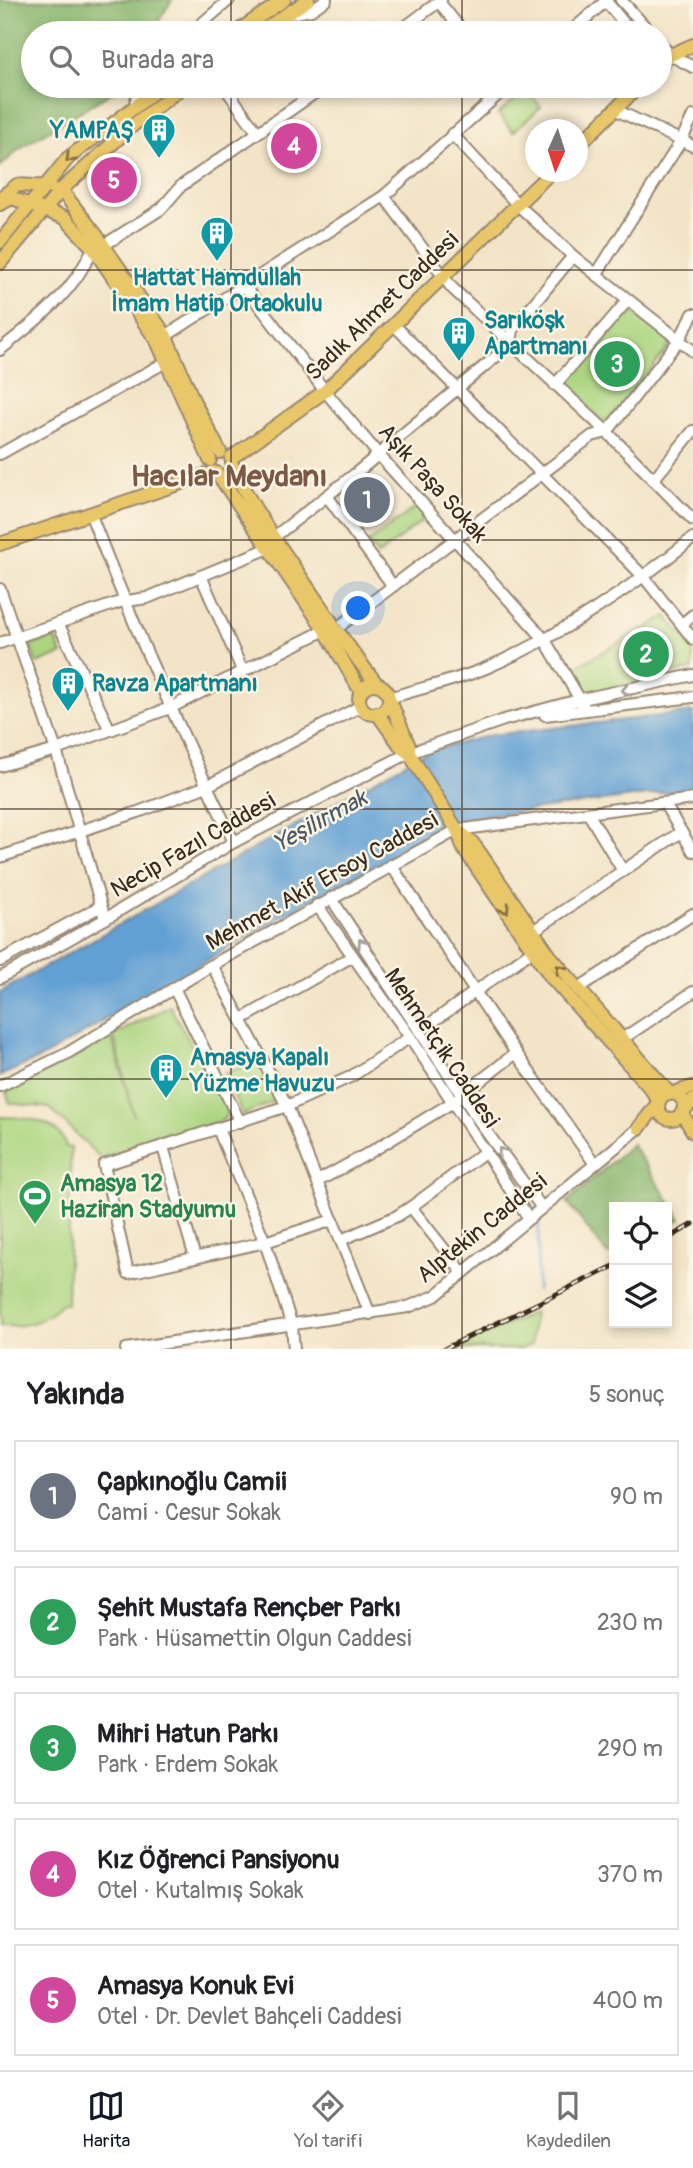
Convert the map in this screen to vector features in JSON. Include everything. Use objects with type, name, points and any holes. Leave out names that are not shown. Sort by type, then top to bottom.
[{"type":"main road","points":[[253,21],[284,0]]},
{"type":"main road","points":[[277,21],[308,0]]},
{"type":"main road","points":[[672,54],[693,45]]},
{"type":"main road","points":[[0,242],[68,158],[146,98]]},
{"type":"main road","points":[[0,263],[61,190],[132,126],[168,98]]},
{"type":"main road","points":[[588,137],[628,98]]},
{"type":"main road","name":"Sadık Ahmet Caddesi","points":[[90,513],[191,478],[219,463],[325,391],[540,182]]},
{"type":"main road","points":[[0,198],[17,186],[47,185],[61,190],[162,338],[194,402],[219,463]]},
{"type":"main road","points":[[0,204],[12,198],[65,218],[99,246]]},
{"type":"main road","points":[[162,338],[166,362],[219,463],[330,629],[377,684],[385,689],[410,746],[410,756]]},
{"type":"main road","points":[[0,544],[90,513]]},
{"type":"main road","points":[[330,629],[361,692],[361,706],[366,711],[377,713],[384,710],[389,698]]},
{"type":"main road","points":[[361,692],[368,685],[377,684]]},
{"type":"main road","points":[[377,713],[410,756],[456,827],[464,849],[551,977],[651,1089],[659,1102],[660,1113],[676,1116],[693,1132]]},
{"type":"main road","points":[[456,827],[480,853],[533,931],[577,989],[670,1094],[681,1099],[684,1107],[676,1116]]},
{"type":"main road","points":[[639,1128],[663,1096],[693,1087]]},
{"type":"main road","points":[[639,1128],[676,1116],[693,1100]]},
{"type":"street","points":[[205,21],[229,0]]},
{"type":"street","points":[[287,14],[312,10],[326,0]]},
{"type":"street","points":[[582,21],[606,0],[623,21]]},
{"type":"street","points":[[621,0],[640,21]]},
{"type":"street","points":[[413,21],[440,1],[455,21]]},
{"type":"street","points":[[672,56],[693,67]]},
{"type":"street","points":[[134,107],[137,98]]},
{"type":"street","points":[[233,98],[257,132]]},
{"type":"street","points":[[0,350],[47,312],[83,272],[99,246],[161,209],[181,186],[307,98]]},
{"type":"street","points":[[162,338],[384,196],[493,98]]},
{"type":"street","points":[[616,110],[693,146]]},
{"type":"street","points":[[596,275],[681,141],[693,116]]},
{"type":"street","points":[[452,134],[517,204],[573,256],[693,351]]},
{"type":"street","points":[[384,196],[444,277],[511,344],[607,432],[693,520]]},
{"type":"street","points":[[0,643],[124,601],[147,597],[201,576],[271,542],[511,344],[513,329],[573,256]]},
{"type":"street","name":"Aşık Paşa Sokak","points":[[245,287],[325,391],[378,454],[545,640],[584,704]]},
{"type":"street","points":[[555,385],[627,301]]},
{"type":"street","points":[[0,766],[56,750],[170,708],[330,629],[393,586],[592,436],[607,432],[679,340],[693,314]]},
{"type":"street","points":[[394,325],[643,577],[693,639]]},
{"type":"street","points":[[0,454],[166,362]]},
{"type":"street","points":[[653,480],[693,431]]},
{"type":"street","points":[[327,496],[393,586]]},
{"type":"street","points":[[90,513],[170,708],[234,842]]},
{"type":"street","points":[[389,698],[484,669],[545,640],[643,577],[693,538]]},
{"type":"street","points":[[201,576],[243,672]]},
{"type":"street","points":[[0,589],[56,750],[105,919]]},
{"type":"street","points":[[682,624],[693,615]]},
{"type":"street","points":[[58,622],[110,730]]},
{"type":"street","points":[[584,704],[693,676]]},
{"type":"street","points":[[584,704],[693,697]]},
{"type":"street","name":"Necip Fazıl Caddesi","points":[[0,978],[234,842],[410,756],[504,720],[584,704]]},
{"type":"street","points":[[0,857],[138,812],[206,786],[361,706]]},
{"type":"street","name":"Mehmet Akif Ersoy Caddesi","points":[[0,1086],[65,1054],[212,965],[456,827],[693,799]]},
{"type":"street","points":[[664,803],[686,833],[693,851]]},
{"type":"street","points":[[588,813],[623,871]]},
{"type":"street","points":[[533,931],[686,833]]},
{"type":"street","points":[[391,866],[516,1053],[595,1164]]},
{"type":"street","name":"Mehmetçik Caddesi","points":[[331,898],[458,1099],[542,1208]]},
{"type":"street","name":"Mehmetçik Caddesi","points":[[317,905],[353,956],[415,1034]]},
{"type":"street","name":"Necip Fazıl Caddesi","points":[[0,961],[101,906]]},
{"type":"street","points":[[577,989],[693,914]]},
{"type":"street","points":[[333,1220],[265,1242],[128,1273],[104,1165],[287,1106],[352,1076],[532,951]]},
{"type":"street","points":[[242,1019],[353,956]]},
{"type":"street","points":[[212,965],[287,1106],[370,1314]]},
{"type":"street","points":[[174,988],[240,1122]]},
{"type":"street","points":[[622,1039],[693,992]]},
{"type":"street","points":[[317,1181],[458,1099],[516,1053]]},
{"type":"street","name":"Mehmetçik Caddesi","points":[[458,1099],[486,1151],[528,1217]]},
{"type":"street","name":"Alptekin Caddesi","points":[[126,1349],[370,1314],[408,1307],[435,1296],[639,1128]]},
{"type":"street","points":[[218,1129],[265,1242],[292,1326],[293,1349]]},
{"type":"street","points":[[163,1147],[195,1258]]},
{"type":"street","points":[[341,1240],[397,1216],[486,1151]]},
{"type":"street","points":[[411,1207],[463,1273]]},
{"type":"green space","points":[[0,0],[172,0],[159,21],[21,21],[21,98],[102,98],[20,148],[0,167]]},
{"type":"green space","points":[[517,98],[534,98],[541,107],[513,132],[498,114]]},
{"type":"green space","points":[[629,309],[669,339],[669,347],[610,419],[602,421],[567,387],[565,380],[623,310]]},
{"type":"green space","points":[[417,506],[427,517],[378,555],[368,543]]},
{"type":"green space","points":[[667,616],[693,649],[693,669],[588,693],[572,669]]},
{"type":"green space","points":[[55,637],[62,654],[37,664],[30,646]]},
{"type":"green space","points":[[170,1006],[226,1109],[226,1117],[220,1122],[100,1158],[50,1108],[10,1103],[6,1092],[112,1038],[134,1117],[114,1035]]},
{"type":"green space","points":[[258,1060],[276,1100],[243,1115],[224,1074]]},
{"type":"green space","name":"Amasya 12 Haziran Stadyumu","points":[[0,1117],[30,1119],[48,1125],[56,1130],[66,1147],[71,1148],[67,1304],[60,1304],[41,1320],[17,1326],[0,1326]]},
{"type":"green space","points":[[632,1144],[670,1202],[609,1202],[608,1255],[567,1202]]},
{"type":"green space","points":[[672,1205],[681,1219],[672,1224]]},
{"type":"green space","points":[[534,1312],[531,1345],[521,1349],[455,1349]]},
{"type":"water","name":"Yeşilırmak","points":[[693,712],[693,789],[461,819],[305,903],[41,1058],[0,1076],[0,992],[425,752],[491,735]]},
{"type":"waterway","points":[[496,1153],[533,1212]]},
{"type":"waterway","points":[[536,1218],[539,1224],[537,1291]]},
{"type":"railway","points":[[672,1236],[693,1224]]},
{"type":"railway","points":[[444,1349],[609,1268]]},
{"type":"place","name":"Kız Öğrenci Pansiyonu","points":[[294,146]]},
{"type":"place","name":"YAMPAŞ","points":[[159,160]]},
{"type":"place","name":"Amasya Konuk Evi","points":[[114,180]]},
{"type":"place","name":"Hattat Hamdullah İmam Hatip Ortaokulu","points":[[217,263]]},
{"type":"place","name":"Sarıköşk Apartmanı","points":[[459,363]]},
{"type":"place","name":"Mihri Hatun Parkı","points":[[617,364]]},
{"type":"place","name":"Çapkınoğlu Camii","points":[[367,500]]},
{"type":"place","name":"Şehit Mustafa Rençber Parkı","points":[[646,654]]},
{"type":"place","name":"Ravza Apartmanı","points":[[68,713]]},
{"type":"place","name":"Amasya Kapalı Yüzme Havuzu","points":[[166,1100]]},
{"type":"place","name":"Amasya 12 Haziran Stadyumu","points":[[35,1226]]},
{"type":"district","name":"Hacılar Meydanı","points":[[229,476]]}]
